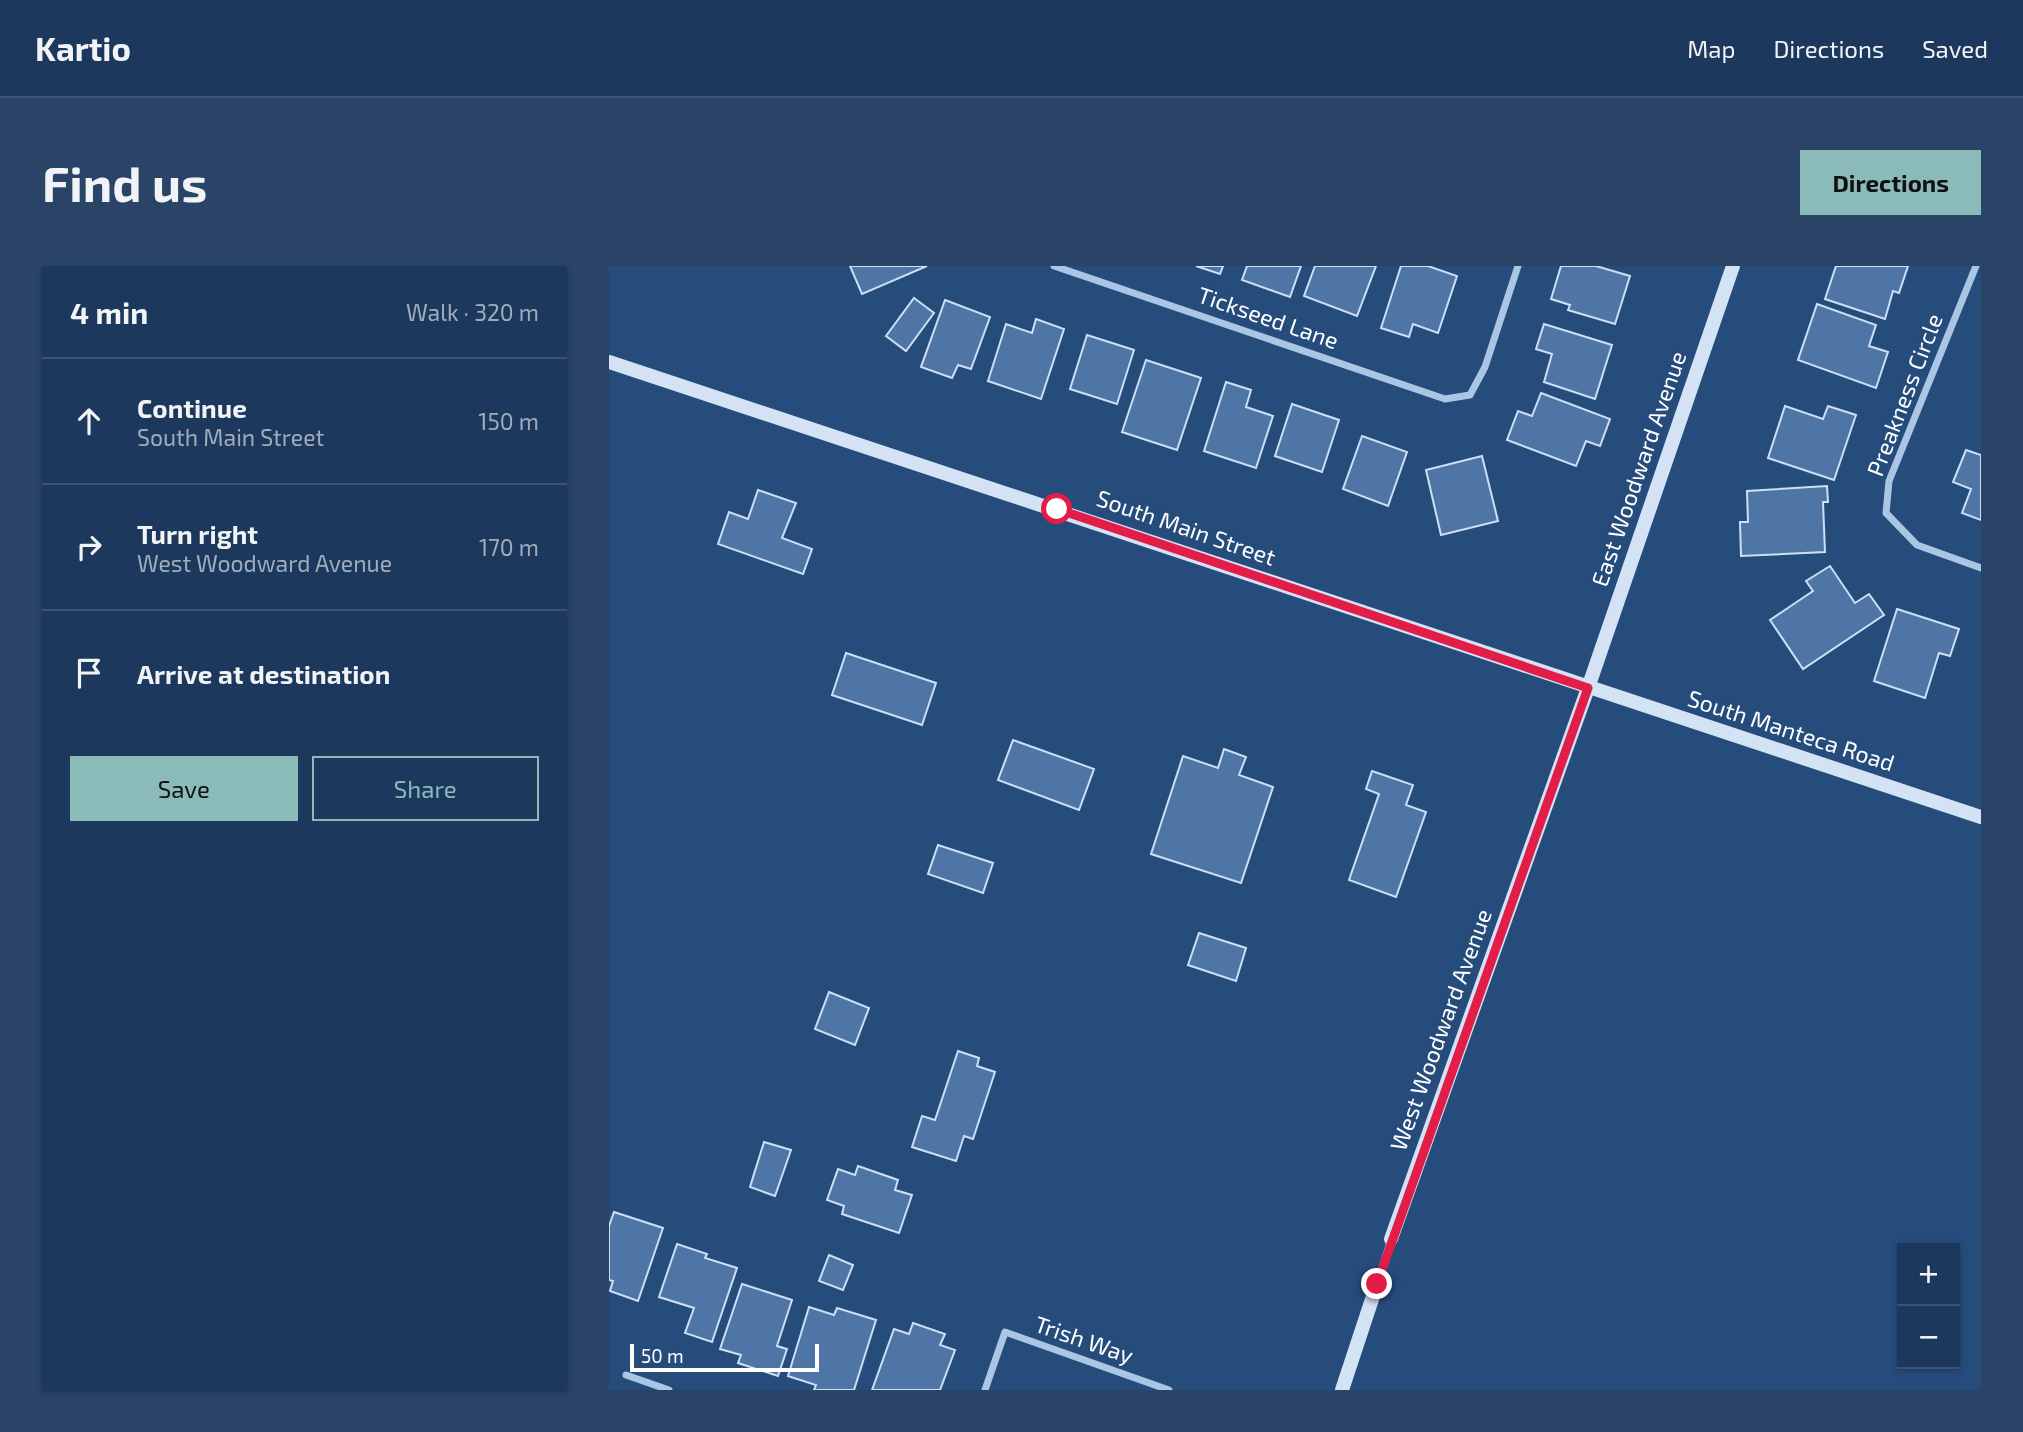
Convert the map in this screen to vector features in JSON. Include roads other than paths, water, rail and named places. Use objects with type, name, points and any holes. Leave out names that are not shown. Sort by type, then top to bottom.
[{"type":"street","name":"Tickseed Lane","points":[[1054,266],[1445,399],[1470,395],[1485,367],[1518,266]]},
{"type":"street","name":"East Woodward Avenue","points":[[1588,688],[1733,266]]},
{"type":"street","name":"Preakness Circle","points":[[1976,266],[1889,481],[1886,513],[1917,545],[1981,568]]},
{"type":"street","name":"South Main Street","points":[[609,362],[1588,688]]},
{"type":"street","name":"South Manteca Road","points":[[1588,688],[1981,817]]},
{"type":"street","name":"West Woodward Avenue","points":[[1342,1390],[1391,1239],[1588,688]]},
{"type":"street","name":"Trish Way","points":[[985,1390],[1005,1332],[1169,1390]]},
{"type":"street","points":[[626,1375],[669,1390]]}]
